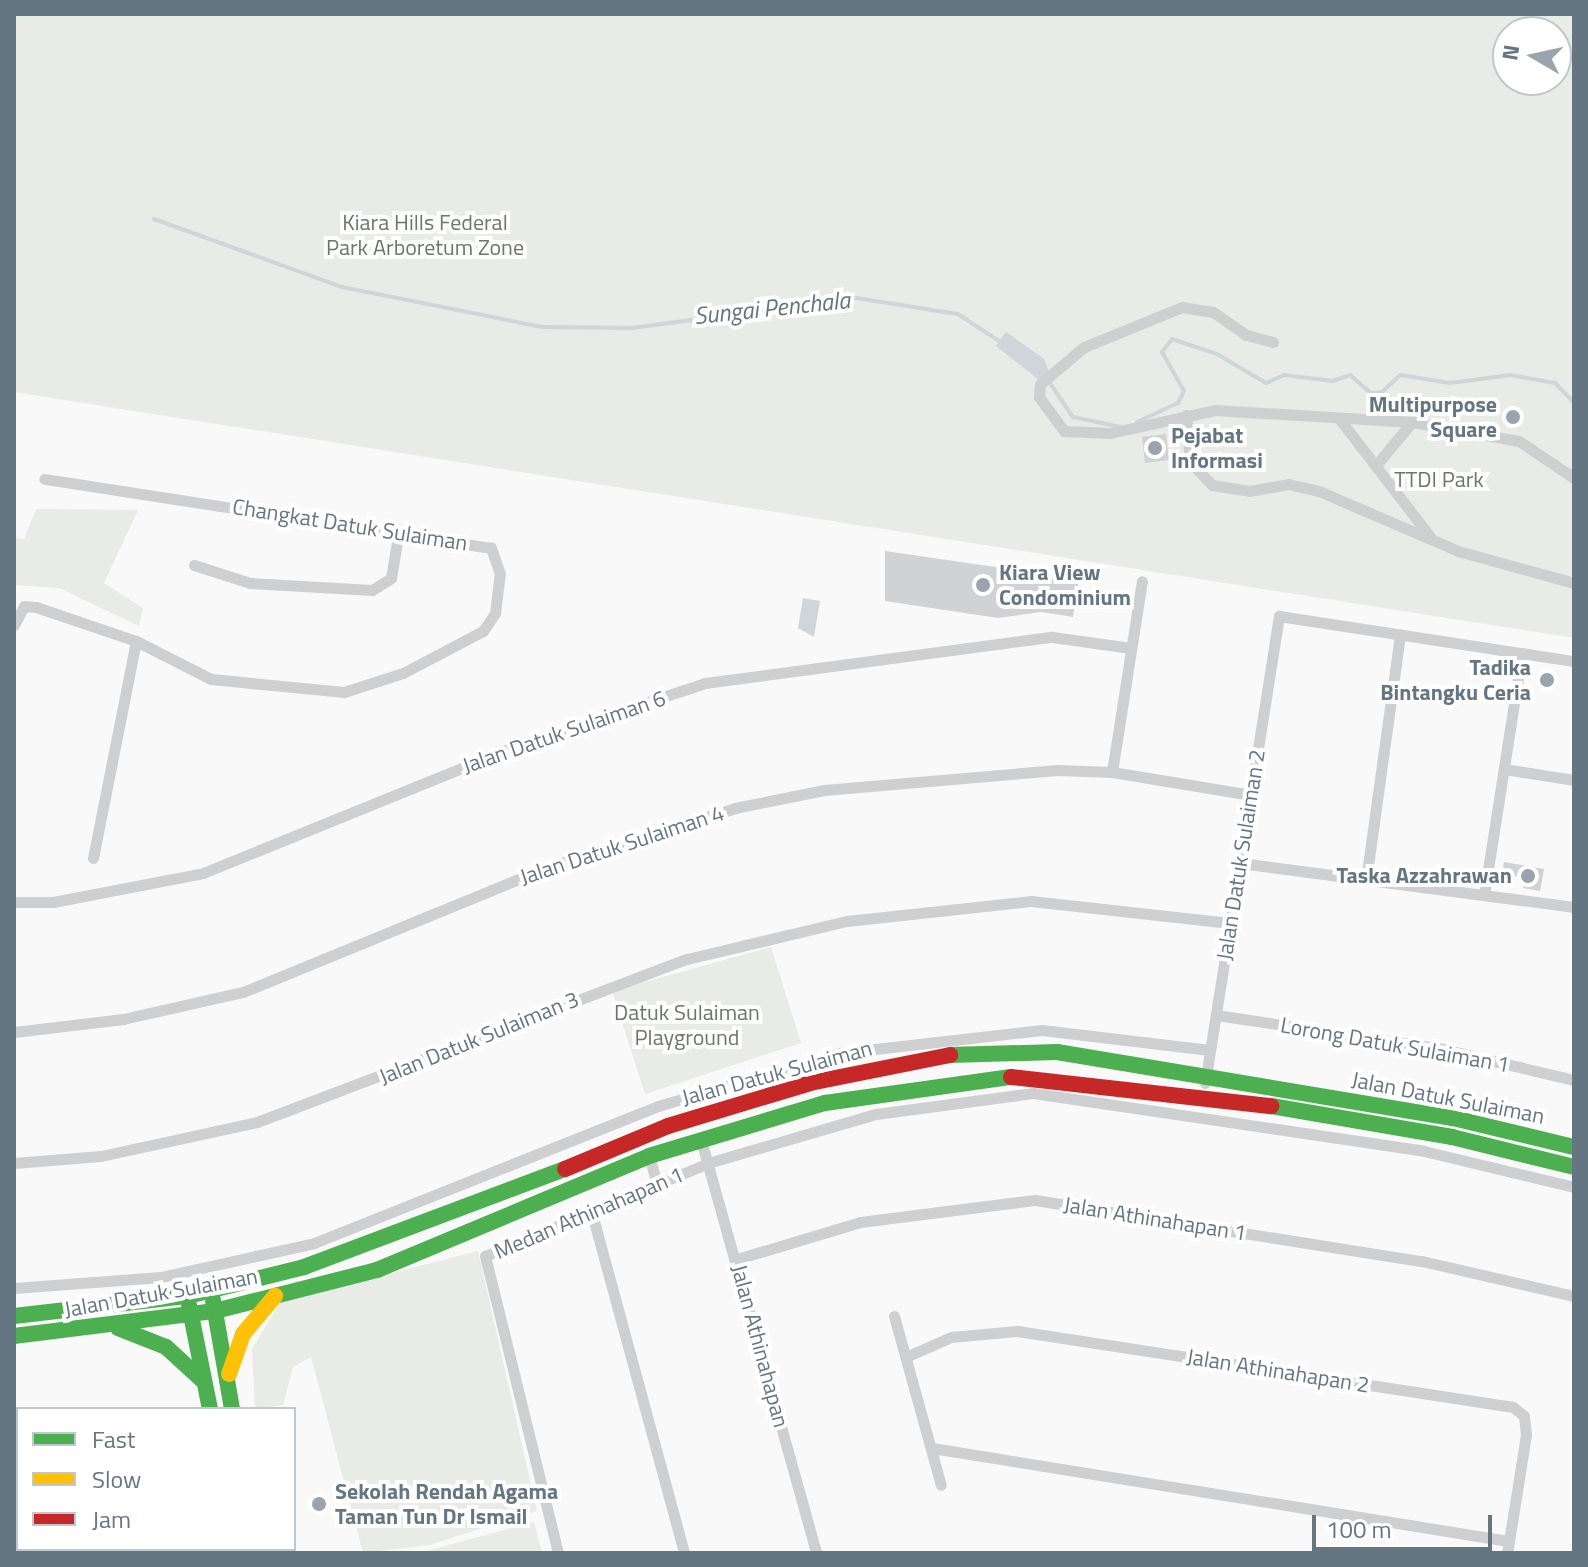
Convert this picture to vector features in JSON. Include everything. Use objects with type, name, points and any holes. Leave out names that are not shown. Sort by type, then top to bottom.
[{"type":"main road","name":"Jalan Datuk Sulaiman","points":[[14,1316],[211,1291],[382,1242],[668,1126],[889,1066],[1032,1050],[1453,1118],[1574,1147]]},
{"type":"main road","points":[[889,1066],[940,1067],[931,1086]]},
{"type":"main road","name":"Jalan Datuk Sulaiman","points":[[14,1336],[114,1327],[215,1311],[415,1258],[649,1156],[825,1103],[931,1086],[1041,1076],[1203,1095],[1521,1153],[1574,1167]]},
{"type":"main road","points":[[382,1242],[392,1259],[415,1258]]},
{"type":"main road","points":[[211,1291],[232,1407]]},
{"type":"main road","points":[[227,1380],[243,1334],[276,1295]]},
{"type":"main road","points":[[188,1296],[210,1407]]},
{"type":"main road","points":[[114,1327],[166,1347],[205,1385]]},
{"type":"street","points":[[1273,342],[1246,335],[1213,312],[1182,307],[1084,347],[1045,380],[1039,397],[1064,431],[1110,433],[1215,410],[1341,421],[1413,422],[1519,441],[1574,478]]},
{"type":"street","points":[[1186,415],[1190,462],[1212,485],[1249,491],[1288,484],[1319,491],[1433,540],[1574,583]]},
{"type":"street","points":[[1341,421],[1433,540]]},
{"type":"street","points":[[1377,464],[1388,443],[1413,422]]},
{"type":"street","name":"Changkat Datuk Sulaiman","points":[[14,625],[24,606],[36,607],[136,641],[211,679],[289,691],[344,692],[403,673],[483,631],[495,613],[500,574],[491,548],[399,530],[44,479]]},
{"type":"street","points":[[194,565],[250,583],[372,590],[391,578],[399,530]]},
{"type":"street","points":[[1112,772],[1142,581]]},
{"type":"street","name":"Jalan Datuk Sulaiman 2","points":[[1203,1095],[1279,616],[1400,634]]},
{"type":"street","points":[[1366,880],[1400,634],[1574,661]]},
{"type":"street","name":"Jalan Datuk Sulaiman 6","points":[[14,902],[53,902],[203,873],[523,743],[705,683],[1052,637],[1131,648]]},
{"type":"street","points":[[93,858],[136,641]]},
{"type":"street","points":[[1484,895],[1522,653]]},
{"type":"street","points":[[1504,769],[1574,780]]},
{"type":"street","name":"Jalan Datuk Sulaiman 4","points":[[14,1032],[123,1019],[243,992],[545,868],[735,808],[898,782],[1112,772],[1251,795]]},
{"type":"street","points":[[1240,863],[1574,907]]},
{"type":"street","name":"Jalan Datuk Sulaiman 3","points":[[14,1163],[101,1156],[257,1122],[687,959],[847,921],[1031,901],[1230,923]]},
{"type":"street","name":"Lorong Datuk Sulaiman 1","points":[[1216,1015],[1443,1049],[1574,1080]]},
{"type":"street","name":"Jalan Datuk Sulaiman","points":[[14,1288],[161,1277],[314,1243],[658,1106],[840,1053],[1042,1030],[1210,1050]]},
{"type":"street","points":[[1574,1074],[1574,1080]]},
{"type":"street","points":[[708,1163],[876,1114],[1033,1093],[1424,1151],[1574,1187]]},
{"type":"street","name":"Jalan Athinahapan","points":[[701,1140],[737,1259],[816,1553]]},
{"type":"street","name":"Jalan Datuk Sulaiman","points":[[1517,1172],[1521,1153]]},
{"type":"street","points":[[649,1156],[657,1184]]},
{"type":"street","name":"Medan Athinahapan 1","points":[[558,1553],[485,1256],[708,1163]]},
{"type":"street","name":"Jalan Athinahapan 1","points":[[737,1259],[860,1222],[1035,1200],[1422,1261],[1574,1296]]},
{"type":"street","points":[[591,1210],[684,1553]]},
{"type":"street","points":[[894,1316],[908,1356],[941,1485]]},
{"type":"street","name":"Jalan Athinahapan 2","points":[[908,1356],[951,1337],[1017,1331],[1513,1407],[1524,1416],[1526,1435],[1508,1547],[932,1448]]},
{"type":"green space","points":[[14,14],[1574,14],[1574,638],[14,392]]},
{"type":"green space","points":[[36,509],[138,510],[104,583],[143,608],[139,626],[59,588],[14,585],[14,538],[24,539]]},
{"type":"green space","name":"Datuk Sulaiman Playground","points":[[771,947],[801,1043],[645,1094],[612,991]]},
{"type":"green space","points":[[478,1251],[537,1511],[429,1545],[363,1553],[311,1357],[293,1367],[283,1405],[255,1407],[252,1349],[281,1301]]},
{"type":"green space","points":[[534,1522],[542,1553],[419,1553]]},
{"type":"shaded area","points":[[1006,332],[1044,359],[1049,372],[1039,380],[996,346]]},
{"type":"shaded area","points":[[803,598],[820,601],[814,637],[798,628]]},
{"type":"building","name":"Pejabat Informasi","points":[[1166,434],[1169,460],[1145,463],[1142,437]]},
{"type":"building","name":"Kiara View Condominium","points":[[885,551],[1079,579],[1073,617],[1041,612],[998,618],[885,601]]},
{"type":"building","name":"Taska Azzahrawan","points":[[1504,862],[1544,869],[1540,891],[1523,888],[1525,878],[1502,874]]},
{"type":"waterway","name":"Sungai Penchala","points":[[154,219],[342,287],[543,327],[632,328],[856,298],[958,314],[1002,343]]},
{"type":"waterway","name":"Sungai Penchala","points":[[1137,422],[1178,403],[1184,391],[1162,352],[1172,339],[1217,354],[1266,383],[1284,375],[1333,381],[1350,375],[1371,393],[1382,392],[1400,375],[1450,383],[1510,375],[1555,383],[1574,403]]},
{"type":"waterway","name":"Sungai Penchala","points":[[1048,380],[1073,417],[1121,427]]},
{"type":"traffic: fast","points":[[950,1055],[1057,1052],[1453,1118],[1574,1147]]},
{"type":"traffic: fast","points":[[14,1336],[215,1311],[377,1270],[649,1156],[825,1103],[1011,1077]]},
{"type":"traffic: fast","points":[[1271,1106],[1452,1137],[1574,1167]]},
{"type":"traffic: fast","points":[[14,1316],[188,1296],[304,1267],[565,1169]]},
{"type":"traffic: fast","points":[[213,1300],[232,1407]]},
{"type":"traffic: fast","points":[[189,1305],[210,1407]]},
{"type":"traffic: fast","points":[[118,1328],[166,1347],[202,1380]]},
{"type":"traffic: slow","points":[[229,1374],[243,1334],[275,1296]]},
{"type":"traffic: jam","points":[[565,1169],[668,1126],[810,1083],[950,1055]]},
{"type":"traffic: jam","points":[[1011,1077],[1271,1106]]},
{"type":"place","name":"Multipurpose Square","points":[[1513,417]]},
{"type":"place","name":"Pejabat Informasi","points":[[1155,448]]},
{"type":"place","name":"Kiara View Condominium","points":[[983,585]]},
{"type":"place","name":"Tadika Bintangku Ceria","points":[[1547,680]]},
{"type":"place","name":"Taska Azzahrawan","points":[[1528,876]]},
{"type":"place","name":"Sekolah Rendah Agama Taman Tun Dr Ismail","points":[[319,1504]]},
{"type":"park label","name":"Kiara Hills Federal Park Arboretum Zone","points":[[425,234]]},
{"type":"park label","name":"TTDI Park","points":[[1439,480]]}]
